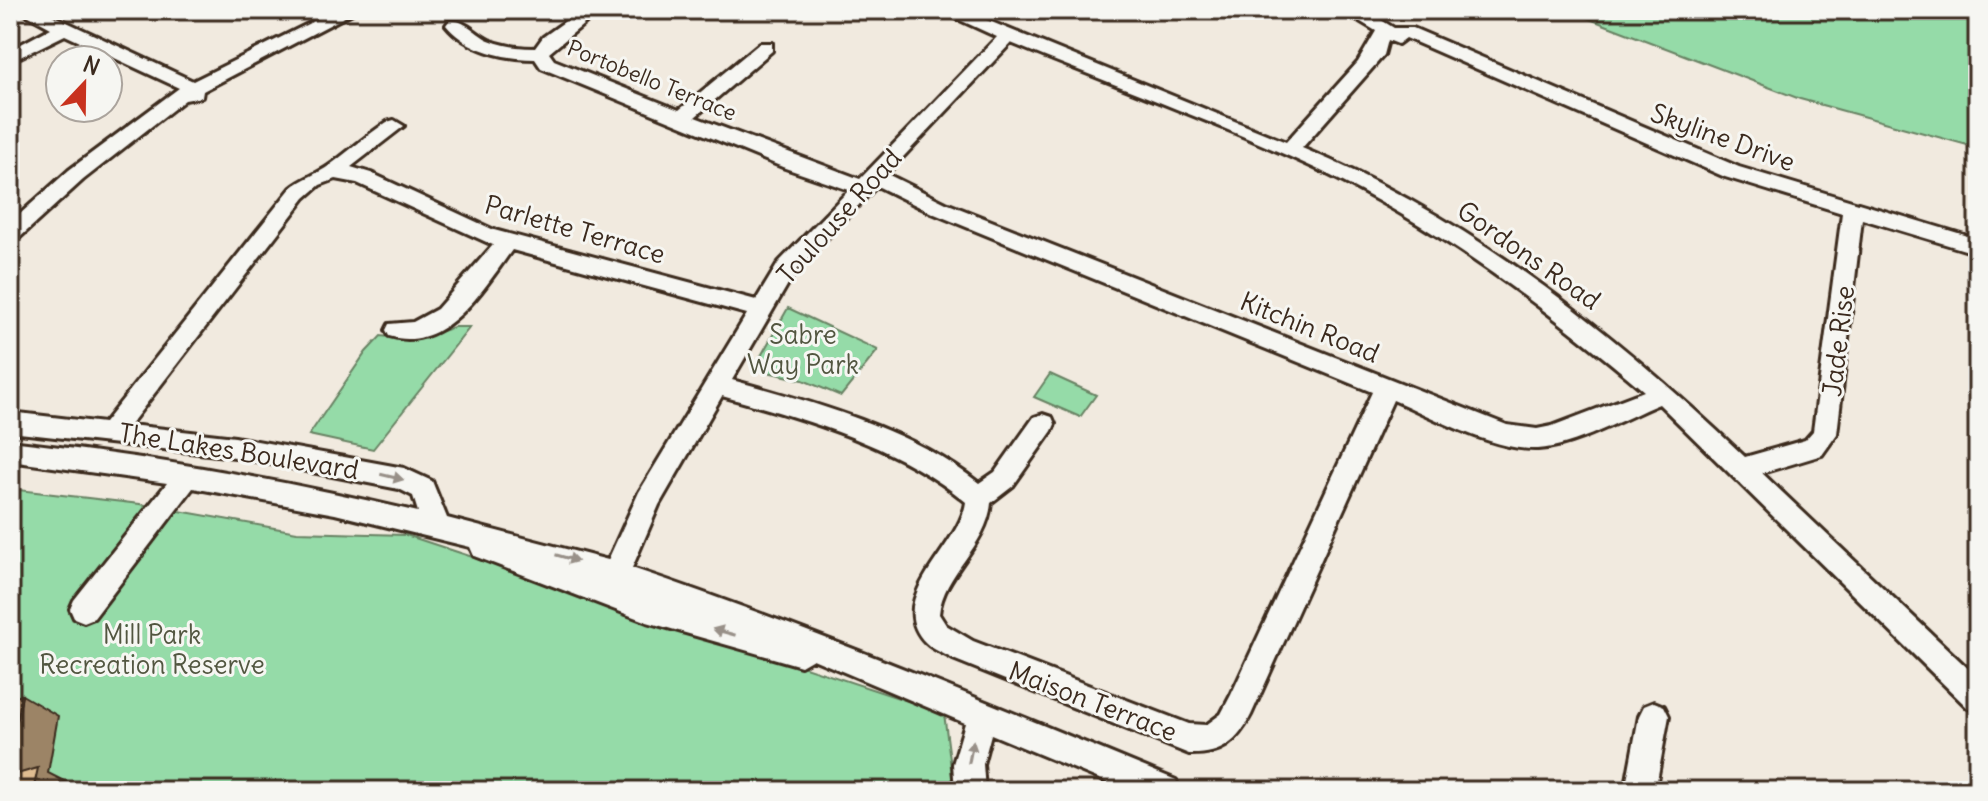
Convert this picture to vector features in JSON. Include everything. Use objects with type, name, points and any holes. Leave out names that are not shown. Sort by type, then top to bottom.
[{"type":"street","points":[[27,10],[191,91]]},
{"type":"street","points":[[10,235],[76,175],[191,91],[349,10]]},
{"type":"street","points":[[540,53],[549,41],[592,10]]},
{"type":"street","name":"Gordons Road","points":[[947,10],[1298,153],[1366,185],[1474,248],[1561,309],[1663,393],[1978,698]]},
{"type":"street","name":"Skyline Drive","points":[[1350,10],[1393,35],[1458,56],[1711,165],[1978,247]]},
{"type":"street","name":"Portobello Terrace","points":[[455,25],[470,37],[509,52],[540,53],[547,64],[792,163],[864,186]]},
{"type":"street","points":[[10,57],[65,28]]},
{"type":"street","name":"Toulouse Road","points":[[603,578],[631,541],[648,500],[787,267],[1009,35]]},
{"type":"street","points":[[1298,153],[1335,115],[1346,88],[1366,61],[1393,35]]},
{"type":"street","points":[[682,118],[766,47]]},
{"type":"street","points":[[112,431],[298,193],[316,177],[336,171],[351,155],[394,126]]},
{"type":"street","name":"Parlette Terrace","points":[[336,171],[364,178],[473,231],[760,309]]},
{"type":"street","name":"Kitchin Road","points":[[864,186],[939,208],[1505,435],[1537,439],[1663,393]]},
{"type":"street","name":"Jade Rise","points":[[1748,474],[1777,471],[1796,455],[1822,442],[1829,423],[1853,209]]},
{"type":"street","points":[[397,330],[417,332],[437,323],[507,242]]},
{"type":"street","points":[[715,385],[834,418],[952,476],[979,498],[1004,479],[1043,424]]},
{"type":"street","name":"Maison Terrace","points":[[979,498],[979,517],[973,529],[928,597],[924,616],[935,635],[963,650],[1189,739],[1211,740],[1231,724],[1241,705],[1386,388]]},
{"type":"street","name":"The Lakes Boulevard","points":[[10,422],[112,431],[308,459],[404,479],[423,489],[437,528]]},
{"type":"street","name":"The Lakes Boulevard","points":[[10,451],[106,462],[335,503],[437,528],[603,578],[746,639],[854,665],[1165,791]]},
{"type":"street","name":"The Lakes Boulevard","points":[[10,467],[179,476]]},
{"type":"street","points":[[84,609],[179,476]]},
{"type":"street","points":[[970,791],[968,764],[982,715]]},
{"type":"street","points":[[1640,791],[1654,716]]},
{"type":"green space","points":[[1566,10],[1978,10],[1978,148],[1800,99]]},
{"type":"green space","name":"Sabre Way Park","points":[[788,308],[878,350],[841,396],[803,380],[763,371],[757,363]]},
{"type":"green space","points":[[454,327],[470,327],[373,449],[309,435],[366,352],[381,336],[414,340]]},
{"type":"green space","points":[[1050,374],[1096,395],[1080,417],[1034,397]]},
{"type":"green space","name":"Mill Park Recreation Reserve","points":[[10,489],[140,504],[297,532],[406,535],[944,713],[954,791],[10,791]]},
{"type":"building","points":[[22,695],[10,757],[10,699]]},
{"type":"building","points":[[38,768],[33,791],[10,791],[10,776]]}]
